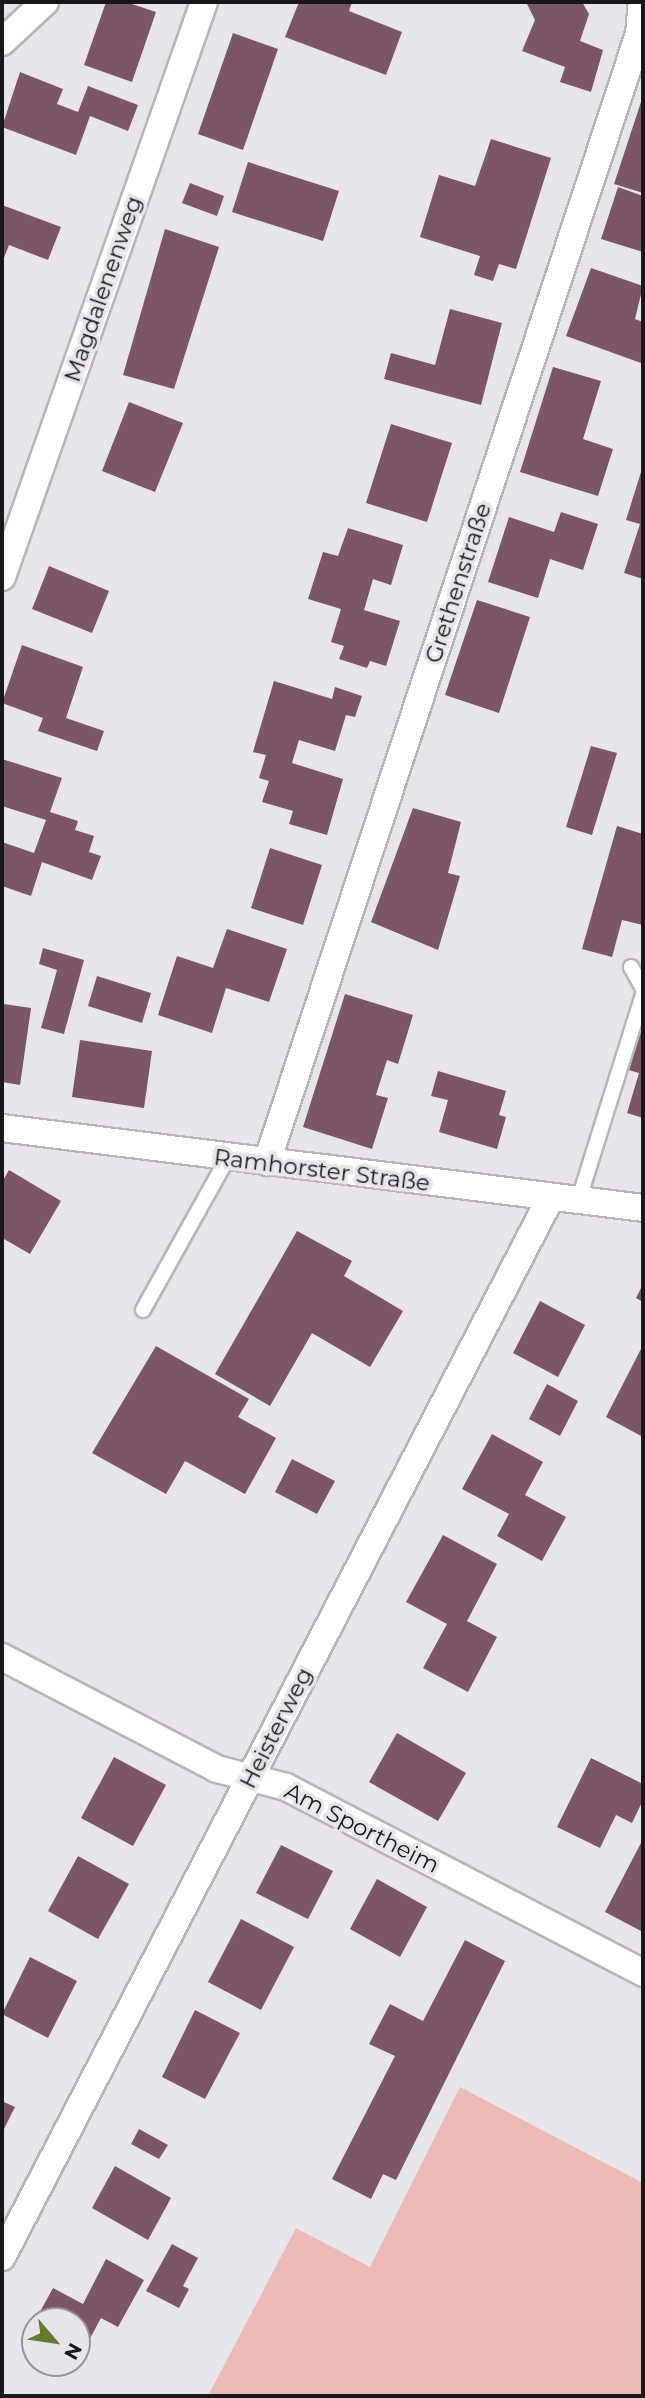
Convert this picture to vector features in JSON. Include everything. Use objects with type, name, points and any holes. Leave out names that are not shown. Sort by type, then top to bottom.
[{"type":"street","points":[[2,42],[45,2]]},
{"type":"street","name":"Magdalenenweg","points":[[2,577],[204,2]]},
{"type":"street","name":"Grethenstraße","points":[[267,1162],[639,34],[642,2]]},
{"type":"street","name":"Ramhorster Straße","points":[[2,1128],[550,1199],[643,1208]]},
{"type":"street","name":"Heisterweg","points":[[2,2257],[550,1199]]},
{"type":"street","name":"Am Sportheim","points":[[2,1657],[217,1769],[286,1787],[643,1973]]},
{"type":"lane","points":[[631,967],[643,989]]},
{"type":"lane","points":[[578,1202],[643,995]]},
{"type":"lane","points":[[143,1310],[228,1157]]},
{"type":"shaded area","points":[[460,2087],[643,2183],[643,2396],[208,2396],[296,2228],[370,2267]]},
{"type":"building","points":[[106,2],[126,2],[156,12],[132,82],[84,65]]},
{"type":"building","points":[[299,2],[352,2],[349,11],[402,32],[386,75],[285,37]]},
{"type":"building","points":[[526,2],[582,2],[589,14],[580,41],[603,50],[591,92],[560,82],[565,67],[522,51],[535,20]]},
{"type":"building","points":[[233,33],[278,49],[243,150],[198,134]]},
{"type":"building","points":[[20,72],[63,89],[57,104],[78,112],[88,86],[138,105],[128,131],[90,116],[76,155],[2,127]]},
{"type":"building","points":[[643,102],[643,193],[614,184]]},
{"type":"building","points":[[491,139],[551,158],[516,269],[499,264],[493,281],[474,275],[480,256],[420,237],[439,175],[475,186]]},
{"type":"building","points":[[248,162],[339,191],[323,241],[232,212]]},
{"type":"building","points":[[190,183],[224,196],[217,216],[182,203]]},
{"type":"building","points":[[618,187],[643,196],[643,252],[601,239]]},
{"type":"building","points":[[2,205],[61,227],[48,260],[9,245],[2,263]]},
{"type":"building","points":[[165,229],[219,247],[174,389],[123,375]]},
{"type":"building","points":[[591,268],[643,286],[635,319],[643,322],[641,363],[566,336]]},
{"type":"building","points":[[450,309],[502,323],[481,405],[384,379],[391,353],[435,365]]},
{"type":"building","points":[[553,367],[601,381],[583,439],[613,449],[598,496],[520,472]]},
{"type":"building","points":[[129,402],[183,423],[155,492],[102,471]]},
{"type":"building","points":[[391,424],[452,443],[427,522],[366,503]]},
{"type":"building","points":[[641,472],[643,579],[624,573],[640,524],[626,520]]},
{"type":"building","points":[[561,512],[598,524],[583,570],[550,559],[538,598],[488,582],[509,517],[554,532]]},
{"type":"building","points":[[348,528],[403,545],[391,585],[373,579],[364,610],[400,621],[386,666],[370,661],[367,668],[339,659],[344,646],[331,642],[341,609],[308,599],[323,552],[338,556]]},
{"type":"building","points":[[49,566],[109,591],[92,633],[32,609]]},
{"type":"building","points":[[477,600],[530,617],[499,713],[445,695]]},
{"type":"building","points":[[22,645],[83,667],[66,718],[104,731],[97,751],[38,731],[43,718],[2,703]]},
{"type":"building","points":[[274,681],[332,699],[335,687],[362,696],[355,717],[346,715],[335,751],[299,740],[292,763],[343,779],[327,835],[289,824],[293,811],[262,802],[269,781],[259,778],[266,755],[253,752]]},
{"type":"building","points":[[591,746],[617,753],[592,835],[566,827]]},
{"type":"building","points":[[2,759],[62,778],[50,812],[78,821],[75,830],[94,836],[89,852],[101,856],[92,880],[42,862],[31,896],[2,886],[2,842],[34,853],[46,820],[2,806]]},
{"type":"building","points":[[413,808],[461,822],[448,873],[460,876],[438,950],[371,922]]},
{"type":"building","points":[[617,826],[643,834],[643,925],[622,920],[612,957],[582,949]]},
{"type":"building","points":[[270,848],[322,865],[303,925],[251,908]]},
{"type":"building","points":[[227,929],[287,949],[269,1002],[226,988],[212,1033],[158,1015],[177,956],[213,968]]},
{"type":"building","points":[[43,948],[84,960],[64,1034],[41,1028],[57,970],[39,964]]},
{"type":"building","points":[[97,976],[151,993],[142,1023],[88,1006]]},
{"type":"building","points":[[345,994],[413,1015],[398,1064],[387,1060],[376,1095],[388,1098],[372,1149],[303,1127]]},
{"type":"building","points":[[4,1004],[31,1008],[20,1085],[2,1082]]},
{"type":"building","points":[[643,1025],[643,1118],[627,1113],[639,1073],[625,1069]]},
{"type":"building","points":[[80,1040],[152,1051],[144,1108],[72,1097]]},
{"type":"building","points":[[438,1071],[506,1091],[499,1115],[506,1117],[497,1149],[439,1132],[448,1100],[431,1096]]},
{"type":"building","points":[[9,1170],[61,1201],[30,1254],[4,1239],[2,1244],[2,1182]]},
{"type":"building","points":[[297,1231],[352,1261],[344,1276],[403,1311],[370,1367],[312,1333],[270,1406],[215,1374]]},
{"type":"building","points":[[643,1284],[643,1302],[636,1298]]},
{"type":"building","points":[[540,1301],[585,1325],[558,1377],[513,1353]]},
{"type":"building","points":[[643,1345],[643,1437],[606,1417]]},
{"type":"building","points":[[156,1346],[249,1399],[238,1417],[276,1438],[245,1494],[185,1461],[166,1494],[92,1453]]},
{"type":"building","points":[[547,1384],[578,1401],[560,1436],[529,1419]]},
{"type":"building","points":[[492,1434],[543,1462],[525,1495],[566,1517],[542,1561],[497,1536],[509,1514],[462,1489]]},
{"type":"building","points":[[292,1459],[335,1481],[317,1514],[275,1492]]},
{"type":"building","points":[[443,1535],[497,1564],[467,1621],[497,1637],[468,1692],[423,1668],[447,1624],[406,1602]]},
{"type":"building","points":[[397,1733],[466,1773],[438,1821],[369,1782]]},
{"type":"building","points":[[114,1757],[166,1785],[133,1846],[81,1818]]},
{"type":"building","points":[[591,1758],[643,1784],[643,1800],[632,1823],[616,1815],[600,1848],[557,1827]]},
{"type":"building","points":[[643,1839],[643,1932],[605,1912]]},
{"type":"building","points":[[281,1845],[333,1871],[308,1919],[256,1893]]},
{"type":"building","points":[[78,1856],[129,1884],[98,1939],[48,1911]]},
{"type":"building","points":[[377,1879],[427,1907],[400,1957],[350,1929]]},
{"type":"building","points":[[241,1919],[294,1947],[261,2010],[208,1982]]},
{"type":"building","points":[[465,1940],[505,1961],[396,2180],[383,2174],[371,2199],[332,2179],[395,2056],[369,2044],[390,2004],[423,2021]]},
{"type":"building","points":[[30,1957],[77,1981],[48,2038],[2,2014]]},
{"type":"building","points":[[195,2010],[240,2033],[205,2099],[162,2077]]},
{"type":"building","points":[[2,2101],[15,2107],[2,2133]]},
{"type":"building","points":[[139,2129],[168,2145],[159,2159],[131,2144]]},
{"type":"building","points":[[115,2166],[171,2198],[148,2240],[92,2208]]},
{"type":"building","points":[[172,2244],[198,2258],[183,2286],[189,2289],[179,2308],[146,2291]]},
{"type":"building","points":[[106,2259],[144,2280],[118,2327],[101,2318],[91,2336],[91,2307],[43,2307],[53,2288],[83,2304]]}]
